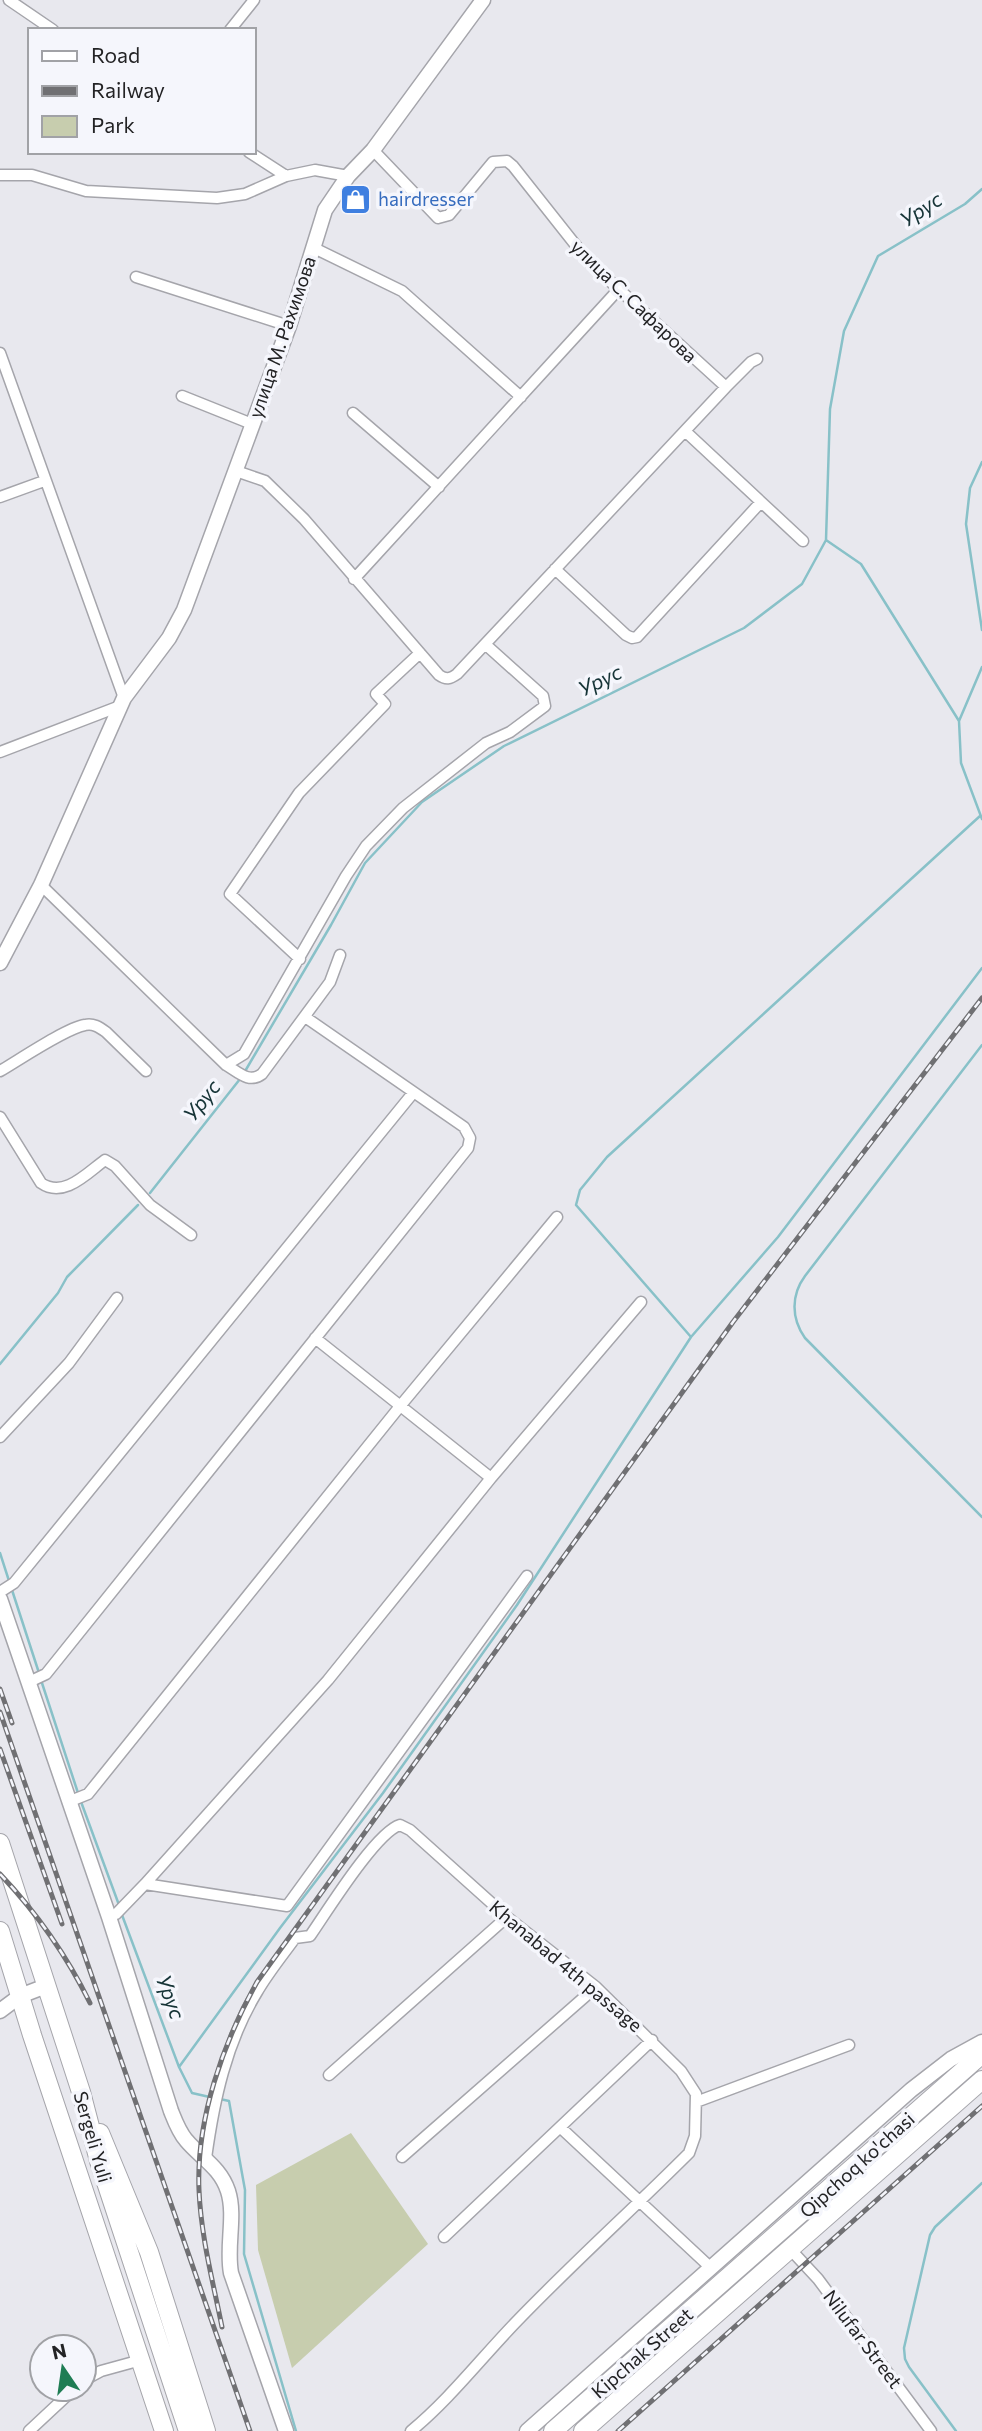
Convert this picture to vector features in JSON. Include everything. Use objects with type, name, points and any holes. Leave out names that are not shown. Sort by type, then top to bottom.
[{"type":"main road","name":"Sergeli Yuli","points":[[0,1843],[80,2092],[99,2161],[188,2431]]},
{"type":"main road","name":"Sergeli Yuli","points":[[0,1931],[164,2431]]},
{"type":"main road","name":"Qipchoq ko'chasi","points":[[731,2276],[982,2054]]},
{"type":"main road","points":[[790,2250],[982,2080]]},
{"type":"main road","points":[[80,2092],[111,2156],[149,2252],[206,2431]]},
{"type":"main road","name":"Kipchak Street","points":[[583,2431],[790,2250]]},
{"type":"main road","name":"Kipchak Street","points":[[553,2431],[731,2276]]},
{"type":"street","points":[[9,0],[50,28]]},
{"type":"street","points":[[232,28],[254,0]]},
{"type":"street","name":"улица М. Рахимова","points":[[0,963],[41,885],[122,702],[179,621],[289,326],[312,247],[331,198],[373,150],[483,0]]},
{"type":"street","name":"улица С. Сафарова","points":[[373,150],[438,218],[449,215],[493,162],[506,161],[513,166],[589,262],[726,387]]},
{"type":"street","points":[[252,154],[286,176]]},
{"type":"street","points":[[0,175],[32,175],[86,191],[178,198],[217,198],[245,194],[286,176],[314,170],[348,176]]},
{"type":"street","points":[[312,247],[402,291],[521,397]]},
{"type":"street","points":[[136,277],[289,326]]},
{"type":"street","points":[[354,579],[618,290]]},
{"type":"street","points":[[0,353],[122,702],[1,749]]},
{"type":"street","points":[[236,471],[265,481],[304,519],[420,653],[444,678],[450,678],[726,387],[757,359]]},
{"type":"street","points":[[182,396],[253,424]]},
{"type":"street","points":[[353,413],[439,487]]},
{"type":"street","points":[[685,431],[803,541]]},
{"type":"street","points":[[0,497],[44,481]]},
{"type":"street","points":[[555,569],[626,635],[637,637],[761,502]]},
{"type":"street","points":[[226,1065],[244,1054],[366,846],[403,808],[486,743],[510,733],[545,706],[543,696],[485,644]]},
{"type":"street","points":[[300,958],[230,894],[299,793],[385,704],[376,694],[420,653]]},
{"type":"street","points":[[41,885],[226,1065],[255,1079],[262,1074],[330,982],[340,955]]},
{"type":"street","points":[[29,1682],[46,1674],[468,1148],[470,1138],[464,1127],[305,1017]]},
{"type":"street","points":[[0,1071],[88,1024],[100,1027],[146,1071]]},
{"type":"street","points":[[286,2431],[231,2273],[228,2191],[221,2175],[188,2142],[176,2122],[117,1912],[68,1802],[29,1682],[5,1591],[414,1093]]},
{"type":"street","points":[[0,1117],[41,1183],[48,1188],[65,1188],[106,1160],[116,1167],[150,1205],[191,1235]]},
{"type":"street","points":[[68,1802],[88,1794],[401,1405],[557,1217]]},
{"type":"street","points":[[0,1437],[69,1363],[117,1298]]},
{"type":"street","points":[[117,1912],[328,1680],[491,1478],[641,1302]]},
{"type":"street","points":[[315,1338],[491,1478]]},
{"type":"street","points":[[145,1884],[287,1906],[527,1576]]},
{"type":"street","name":"Khanabad 4th passage","points":[[206,2158],[212,2108],[219,2082],[239,2027],[258,1990],[295,1938],[310,1936],[358,1866],[395,1826],[405,1826],[507,1917],[596,1987],[681,2071],[696,2094],[695,2136],[689,2152],[520,2318],[436,2411],[411,2431]]},
{"type":"street","points":[[329,2075],[507,1917]]},
{"type":"street","points":[[0,2011],[20,1996],[46,1986]]},
{"type":"street","points":[[402,2157],[596,1987]]},
{"type":"street","points":[[444,2237],[652,2040]]},
{"type":"street","points":[[527,2431],[911,2090],[951,2059],[982,2042]]},
{"type":"street","points":[[696,2102],[849,2045]]},
{"type":"street","points":[[561,2129],[710,2267]]},
{"type":"street","name":"Nilufar Street","points":[[790,2250],[818,2279],[931,2431]]},
{"type":"street","points":[[98,2373],[141,2360]]},
{"type":"street","points":[[29,2431],[59,2403]]},
{"type":"green space","points":[[351,2133],[428,2244],[292,2368],[258,2250],[256,2185]]},
{"type":"waterway","name":"Урус","points":[[244,1073],[365,863],[422,802],[504,746],[744,628],[802,584],[826,540],[830,409],[844,331],[878,256],[965,204],[982,189]]},
{"type":"waterway","points":[[982,462],[970,488],[966,524],[982,630]]},
{"type":"waterway","points":[[826,540],[861,564],[959,721]]},
{"type":"waterway","points":[[982,667],[959,721],[961,763],[982,819]]},
{"type":"waterway","points":[[691,1337],[576,1205],[580,1190],[607,1157],[980,816]]},
{"type":"waterway","points":[[179,2067],[383,1793],[517,1605],[691,1337],[778,1237],[982,968]]},
{"type":"waterway","points":[[982,1045],[805,1276],[797,1291],[794,1307],[797,1323],[805,1338],[982,1517]]},
{"type":"waterway","name":"Урус","points":[[150,1193],[240,1079]]},
{"type":"waterway","name":"Урус","points":[[0,1364],[58,1293],[67,1277],[138,1205]]},
{"type":"waterway","name":"Урус","points":[[0,1553],[10,1584]]},
{"type":"waterway","name":"Урус","points":[[12,1590],[39,1673]]},
{"type":"waterway","name":"Урус","points":[[41,1680],[78,1793]]},
{"type":"waterway","name":"Урус","points":[[80,1799],[119,1905]]},
{"type":"waterway","name":"Урус","points":[[122,1915],[179,2067],[192,2093],[214,2098]]},
{"type":"waterway","name":"Урус","points":[[220,2099],[229,2101],[245,2190],[244,2254],[296,2431]]},
{"type":"waterway","points":[[956,2431],[909,2367],[904,2348],[930,2235],[935,2227],[982,2183]]},
{"type":"railway","points":[[222,2327],[202,2225],[199,2163],[214,2082],[233,2030],[257,1982],[733,1322],[982,998]]},
{"type":"railway","points":[[0,1689],[12,1723]]},
{"type":"railway","points":[[0,1712],[250,2431]]},
{"type":"railway","points":[[0,1749],[62,1924]]},
{"type":"railway","points":[[0,1874],[50,1935],[90,2003]]},
{"type":"railway","points":[[618,2431],[982,2106]]},
{"type":"place","name":"hairdresser","points":[[355,199]]}]
